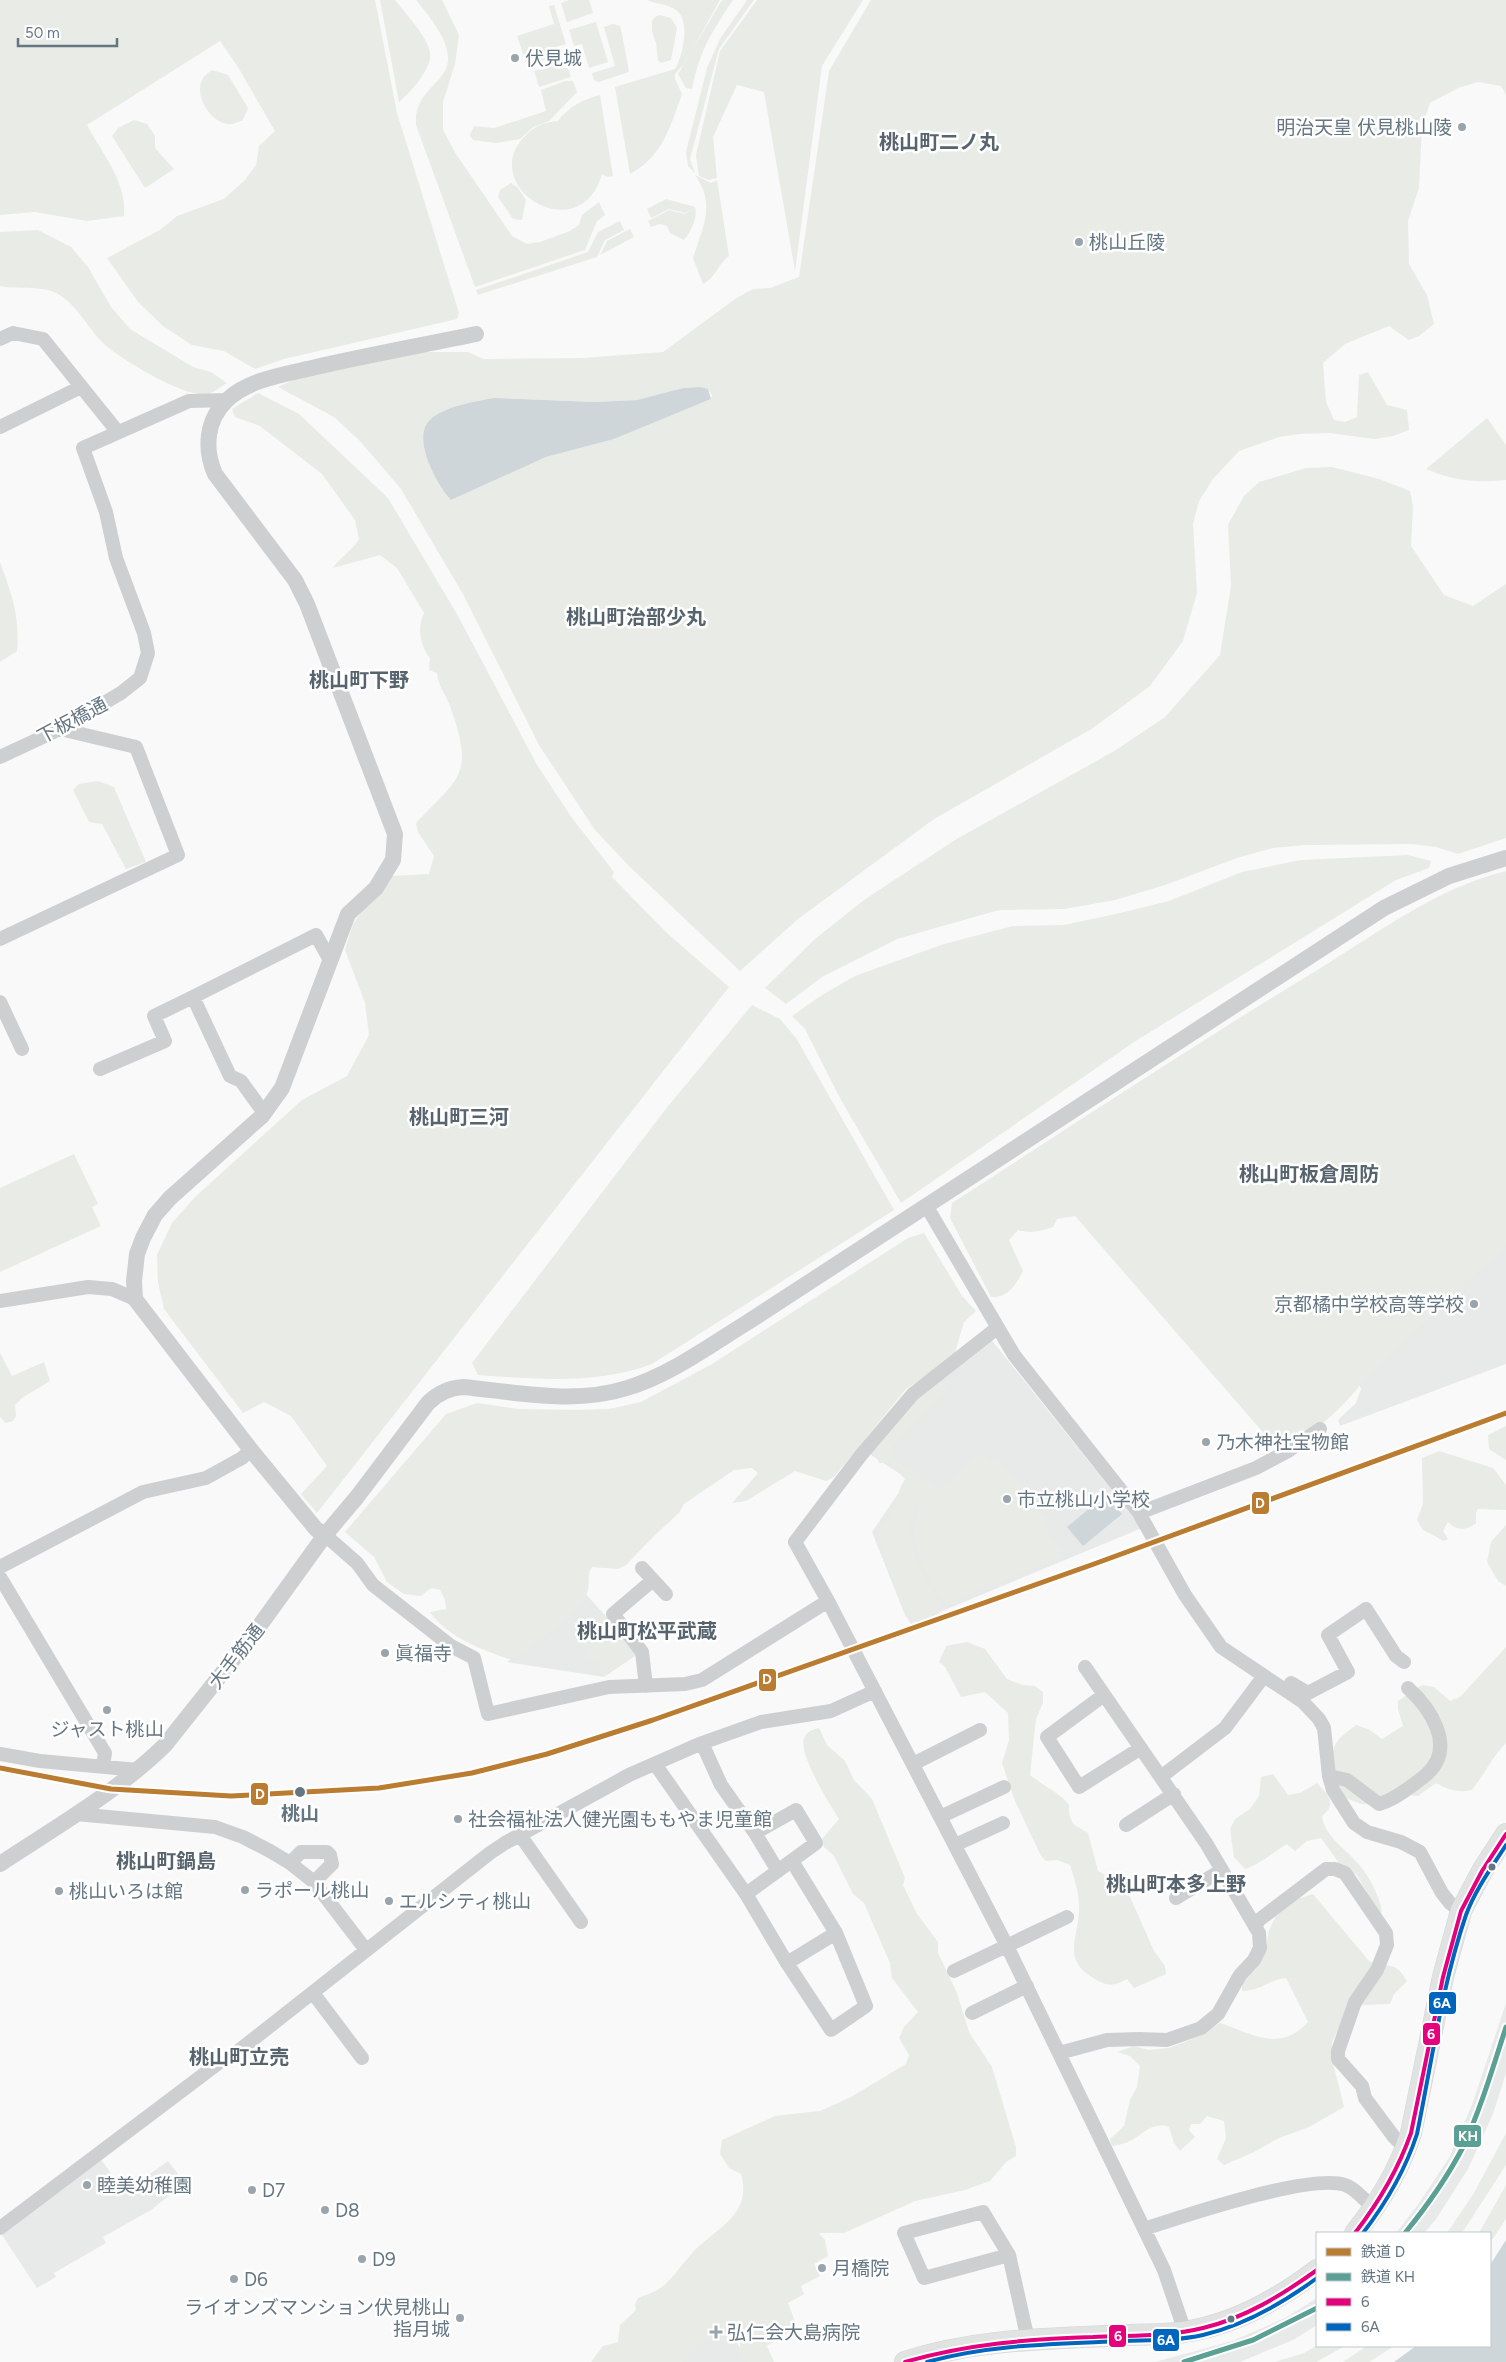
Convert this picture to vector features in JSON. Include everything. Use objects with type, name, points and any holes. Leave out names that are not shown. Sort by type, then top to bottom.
[{"type":"main road","points":[[1356,2232],[1375,2208],[1406,2149],[1412,2133],[1444,1977],[1461,1911],[1482,1871],[1506,1834]]},
{"type":"main road","points":[[905,2362],[974,2344],[1185,2332],[1220,2322],[1286,2294],[1316,2271]]},
{"type":"street","points":[[0,339],[13,333],[43,339],[117,431],[189,401],[227,400]]},
{"type":"street","points":[[135,1299],[134,1281],[137,1254],[155,1215],[170,1198],[264,1113],[282,1088],[348,914],[376,888],[393,860],[395,834],[307,604],[295,580],[221,482],[211,465],[208,435],[215,416],[227,400],[244,389],[286,374],[476,334]]},
{"type":"street","points":[[0,427],[81,386]]},
{"type":"street","name":"下板橋通","points":[[0,757],[60,729],[114,697],[140,678],[148,653],[144,633],[116,558],[106,512],[82,448],[117,431]]},
{"type":"street","points":[[0,939],[178,855],[136,747],[60,729]]},
{"type":"street","points":[[1461,1911],[1450,1903],[1442,1892],[1420,1852],[1401,1842],[1367,1832],[1354,1823],[1333,1790],[1329,1776],[1324,1728],[1319,1718],[1303,1702],[1221,1647],[1186,1595],[1142,1518],[1014,1356],[926,1207],[1188,1034],[1384,908],[1442,879],[1506,858]]},
{"type":"street","points":[[100,1070],[165,1041],[154,1016],[316,935],[330,960]]},
{"type":"street","points":[[193,997],[230,1076],[241,1081],[264,1113]]},
{"type":"street","points":[[0,1002],[22,1049]]},
{"type":"street","name":"大手筋通","points":[[0,1864],[138,1770],[165,1745],[255,1632],[325,1535],[357,1497],[428,1403],[444,1391],[463,1387],[560,1396],[613,1392],[643,1383],[668,1371],[748,1322],[926,1207]]},
{"type":"street","points":[[0,1301],[88,1287],[112,1290],[135,1299],[251,1450],[316,1529],[357,1563],[373,1585],[451,1646],[474,1658],[488,1714],[608,1687],[684,1684],[702,1680],[828,1601]]},
{"type":"street","points":[[997,1328],[913,1394],[861,1455],[795,1542],[875,1690],[1027,1986],[1164,2270],[1185,2332]]},
{"type":"street","points":[[1142,1518],[1256,1468],[1288,1451],[1320,1429]]},
{"type":"street","points":[[0,1567],[143,1492],[206,1478],[242,1458],[251,1450]]},
{"type":"street","points":[[642,1568],[666,1594]]},
{"type":"street","points":[[0,1577],[105,1753],[103,1766]]},
{"type":"street","points":[[646,1686],[642,1652],[612,1614],[653,1580]]},
{"type":"street","points":[[1281,1688],[1285,1680],[1308,1693],[1348,1672],[1328,1635],[1366,1609],[1396,1656],[1404,1662]]},
{"type":"street","points":[[1059,2053],[1107,2040],[1168,2040],[1201,2028],[1218,2014],[1240,1975],[1254,1960],[1260,1948],[1259,1932],[1222,1870],[1162,1776],[1085,1667]]},
{"type":"street","points":[[1162,1776],[1224,1728],[1264,1676]]},
{"type":"street","points":[[1329,1776],[1347,1780],[1379,1804],[1392,1801],[1429,1772],[1438,1757],[1440,1743],[1437,1726],[1423,1702],[1408,1688]]},
{"type":"street","points":[[0,2228],[220,2062],[237,2052],[490,1853],[630,1775],[702,1743],[761,1722],[831,1711],[875,1690]]},
{"type":"street","points":[[1104,1695],[1047,1737],[1079,1787],[1141,1748]]},
{"type":"street","points":[[913,1764],[980,1730]]},
{"type":"street","points":[[702,1743],[721,1785],[755,1833],[778,1871]]},
{"type":"street","points":[[0,1754],[40,1761],[138,1770]]},
{"type":"street","points":[[655,1764],[746,1894],[787,1963],[831,2030],[866,2006],[836,1932],[792,1861]]},
{"type":"street","points":[[940,1817],[1004,1787]]},
{"type":"street","points":[[1126,1825],[1174,1794]]},
{"type":"street","points":[[746,1894],[816,1843],[796,1810],[755,1833]]},
{"type":"street","points":[[76,1814],[215,1827],[243,1837],[290,1863],[314,1882],[366,1950]]},
{"type":"street","points":[[955,1845],[1002,1823]]},
{"type":"street","points":[[520,1835],[582,1922]]},
{"type":"street","points":[[290,1863],[301,1852],[327,1852],[330,1855],[332,1864],[314,1882]]},
{"type":"street","points":[[1255,1927],[1259,1920],[1326,1869],[1335,1869],[1345,1873],[1386,1933],[1387,1945],[1377,1970],[1355,2002],[1338,2051],[1338,2059],[1362,2086],[1365,2098],[1394,2137],[1406,2149]]},
{"type":"street","points":[[1176,1898],[1222,1870]]},
{"type":"street","points":[[954,1971],[1067,1917]]},
{"type":"street","points":[[787,1963],[836,1932]]},
{"type":"street","points":[[972,2013],[1027,1986]]},
{"type":"street","points":[[313,1993],[362,2058]]},
{"type":"street","points":[[1144,2228],[1214,2206],[1319,2182],[1346,2185],[1375,2208]]},
{"type":"street","points":[[1009,2255],[924,2278],[904,2233],[982,2212],[1009,2255],[1028,2340]]},
{"type":"shaded area","points":[[0,0],[375,0],[397,113],[459,313],[457,319],[284,359],[255,369],[224,351],[192,345],[163,326],[138,302],[107,258],[160,230],[177,216],[224,199],[245,180],[256,165],[259,146],[275,131],[238,67],[220,41],[87,125],[118,179],[124,203],[124,216],[87,221],[35,212],[0,215]]},
{"type":"shaded area","points":[[380,0],[395,0],[421,33],[430,53],[430,59],[424,72],[409,93],[399,102]]},
{"type":"shaded area","points":[[416,0],[442,0],[459,35],[455,64],[443,102],[443,130],[456,154],[512,236],[527,244],[540,242],[570,231],[579,225],[582,215],[599,202],[605,215],[597,221],[585,250],[475,287],[416,125],[416,113],[419,104],[446,69],[448,53],[442,36]]},
{"type":"shaded area","points":[[569,0],[589,0],[593,13],[567,22],[561,3]]},
{"type":"shaded area","points":[[647,0],[720,0],[685,63],[675,74],[675,79],[682,94],[664,140],[650,159],[630,174],[615,87],[675,69],[681,55],[684,38],[681,15],[669,6]]},
{"type":"shaded area","points":[[722,0],[733,0],[707,42],[692,89],[686,88],[678,74]]},
{"type":"shaded area","points":[[747,0],[754,0],[719,49],[690,159],[695,173],[688,166],[686,152],[707,68],[720,39]]},
{"type":"shaded area","points":[[757,0],[863,0],[822,66],[795,271],[764,92],[737,85],[713,137],[717,178],[709,180],[699,176],[696,155],[720,51]]},
{"type":"shaded area","points":[[871,0],[1506,0],[1506,95],[1501,86],[1478,82],[1458,88],[1430,103],[1422,126],[1419,188],[1408,221],[1409,264],[1427,295],[1434,324],[1419,336],[1409,340],[1389,326],[1345,344],[1323,363],[1326,402],[1334,420],[1345,422],[1357,417],[1359,375],[1368,372],[1387,405],[1407,410],[1409,430],[1393,436],[1375,439],[1329,433],[1300,434],[1279,437],[1239,451],[1213,479],[1199,501],[1193,524],[1197,593],[1183,641],[1150,686],[1093,728],[934,819],[798,919],[740,971],[629,866],[595,830],[539,745],[463,594],[401,489],[360,441],[334,417],[278,387],[296,379],[423,352],[468,352],[483,359],[583,358],[663,352],[735,299],[753,289],[770,288],[799,277],[829,71]],"holes":[[[701,387],[708,389],[712,395],[711,399],[614,439],[546,457],[451,500],[495,398],[594,402],[637,400],[683,388]]]},
{"type":"shaded area","points":[[554,5],[566,44],[547,50],[549,58],[527,65],[517,36],[554,24],[549,6]]},
{"type":"shaded area","points":[[660,15],[671,18],[677,28],[671,60],[661,63],[658,60],[652,31],[652,21]]},
{"type":"shaded area","points":[[596,22],[608,62],[589,68],[582,44],[574,46],[569,30]]},
{"type":"shaded area","points":[[613,24],[620,26],[621,29],[629,72],[599,82],[594,80],[592,73],[615,66],[604,27]]},
{"type":"shaded area","points":[[553,65],[554,68],[568,68],[571,77],[539,87],[534,71]]},
{"type":"shaded area","points":[[212,70],[228,75],[248,108],[243,120],[231,124],[221,122],[205,107],[200,92],[200,85],[204,77]]},
{"type":"shaded area","points":[[565,81],[573,81],[577,92],[549,121],[533,127],[520,139],[496,143],[473,140],[470,135],[474,126],[494,128],[546,111],[541,90]]},
{"type":"shaded area","points":[[600,95],[613,176],[608,177],[602,174],[590,197],[573,208],[554,209],[536,202],[521,189],[513,172],[514,153],[532,130],[544,123],[558,121],[571,108],[585,100]]},
{"type":"shaded area","points":[[134,120],[147,124],[155,136],[155,148],[174,169],[145,188],[112,136],[118,128]]},
{"type":"shaded area","points":[[695,175],[711,183],[717,180],[729,256],[711,278],[703,284],[693,258],[704,226],[706,206],[705,196]]},
{"type":"shaded area","points":[[511,183],[518,188],[526,200],[522,220],[513,219],[498,197],[500,190]]},
{"type":"shaded area","points":[[666,199],[695,207],[696,215],[693,224],[684,240],[670,233],[667,226],[660,224],[651,227],[648,221],[669,210],[685,214],[694,209],[685,213],[669,209],[651,218],[647,209]]},
{"type":"shaded area","points":[[620,221],[624,230],[605,240],[597,257],[478,295],[476,290],[588,252],[598,232]]},
{"type":"shaded area","points":[[630,229],[634,237],[600,255],[607,241]]},
{"type":"shaded area","points":[[38,230],[71,247],[88,267],[111,307],[130,329],[193,367],[211,372],[227,383],[207,394],[196,394],[183,390],[135,366],[108,347],[100,340],[75,308],[56,293],[36,288],[0,286],[0,232]]},
{"type":"shaded area","points":[[701,387],[708,389],[711,399],[614,439],[546,457],[451,500],[433,473],[425,449],[423,438],[425,428],[430,420],[451,408],[470,403],[495,398],[594,402],[637,400],[683,388]]},
{"type":"shaded area","points":[[258,393],[299,414],[388,498],[458,616],[537,765],[572,818],[614,872],[612,877],[668,934],[729,987],[317,1513],[301,1494],[327,1466],[291,1416],[264,1402],[243,1413],[164,1309],[158,1282],[157,1255],[172,1223],[195,1197],[302,1100],[347,1076],[369,1035],[365,1003],[345,950],[353,924],[391,876],[429,874],[434,856],[418,832],[416,823],[452,784],[459,774],[462,762],[458,731],[451,709],[439,683],[437,673],[429,670],[430,658],[424,648],[420,631],[424,613],[397,568],[380,555],[333,568],[359,539],[355,520],[322,474],[260,426],[235,417],[232,409]]},
{"type":"shaded area","points":[[1487,418],[1506,445],[1506,480],[1465,480],[1426,469]]},
{"type":"shaded area","points":[[1332,467],[1379,479],[1410,491],[1413,506],[1411,546],[1444,595],[1473,606],[1506,584],[1506,838],[1458,854],[1436,847],[1412,844],[1304,845],[1273,848],[1237,858],[1165,885],[1115,900],[1064,909],[999,910],[897,939],[822,977],[786,1004],[765,988],[815,939],[864,900],[955,840],[1116,750],[1165,717],[1220,655],[1231,586],[1228,525],[1244,496],[1259,482],[1306,468]]},
{"type":"shaded area","points":[[0,562],[14,606],[18,638],[17,651],[0,662]]},
{"type":"shaded area","points":[[98,781],[114,787],[146,862],[126,869],[102,824],[89,822],[73,790],[79,784]]},
{"type":"shaded area","points":[[1408,855],[1431,861],[1429,868],[1396,880],[1134,1042],[901,1203],[841,1100],[805,1029],[792,1016],[822,995],[855,976],[944,944],[1013,926],[1064,925],[1116,914],[1169,901],[1242,872],[1301,860]]},
{"type":"shaded area","points":[[1506,871],[1506,1245],[1363,1381],[1336,1412],[1303,1438],[1280,1452],[1075,1216],[1057,1219],[1053,1227],[1040,1231],[1027,1232],[1018,1230],[1009,1240],[1023,1271],[1010,1290],[997,1297],[991,1297],[950,1218],[952,1203],[1181,1055],[1409,912],[1456,888]]},
{"type":"shaded area","points":[[752,1005],[780,1019],[796,1038],[894,1210],[652,1364],[631,1371],[588,1378],[544,1379],[478,1375],[472,1363],[665,1110]]},
{"type":"shaded area","points":[[74,1154],[98,1204],[92,1207],[101,1226],[0,1272],[0,1188]]},
{"type":"shaded area","points":[[924,1233],[962,1296],[976,1311],[964,1322],[954,1356],[906,1389],[834,1477],[826,1481],[795,1471],[746,1501],[732,1503],[758,1473],[752,1468],[734,1470],[684,1504],[679,1513],[626,1565],[618,1569],[592,1567],[589,1574],[588,1590],[582,1602],[565,1620],[514,1658],[508,1659],[476,1646],[446,1629],[430,1612],[446,1609],[445,1600],[440,1590],[431,1588],[421,1596],[404,1594],[387,1582],[374,1557],[345,1532],[446,1414],[477,1403],[519,1409],[576,1410],[609,1409],[641,1402],[712,1364],[908,1238]]},
{"type":"shaded area","name":"京都橘中学校高等学校","points":[[1506,1243],[1506,1364],[1340,1426],[1338,1420],[1356,1403],[1361,1389],[1359,1383]]},
{"type":"shaded area","name":"市立桃山小学校","points":[[990,1338],[1142,1528],[911,1624],[905,1615],[872,1532],[908,1479],[868,1453],[916,1397]]},
{"type":"shaded area","points":[[0,1353],[12,1376],[44,1362],[50,1381],[22,1398],[15,1405],[16,1416],[13,1421],[5,1423],[0,1417]]},
{"type":"shaded area","points":[[939,1382],[945,1385],[947,1392],[892,1447],[895,1458],[901,1464],[917,1472],[925,1482],[931,1482],[936,1491],[982,1453],[991,1464],[999,1458],[1046,1518],[1049,1534],[1064,1557],[945,1604],[920,1563],[913,1528],[919,1506],[917,1506],[912,1520],[913,1546],[922,1572],[942,1609],[935,1621],[922,1625],[911,1618],[905,1611],[877,1535],[893,1509],[905,1479],[890,1463],[879,1463],[874,1449],[907,1404]]},
{"type":"shaded area","points":[[1506,1426],[1506,1460],[1489,1449],[1488,1435]]},
{"type":"shaded area","points":[[1439,1451],[1493,1468],[1506,1485],[1506,1510],[1478,1509],[1476,1523],[1465,1529],[1455,1527],[1448,1522],[1443,1531],[1448,1539],[1444,1541],[1423,1530],[1417,1520],[1423,1504],[1422,1458]]},
{"type":"shaded area","points":[[1106,1495],[1122,1514],[1083,1546],[1067,1527]]},
{"type":"shaded area","points":[[1506,1525],[1506,1586],[1498,1581],[1487,1562],[1491,1542]]},
{"type":"shaded area","points":[[584,1592],[639,1653],[604,1677],[507,1662]]},
{"type":"shaded area","points":[[602,1614],[635,1654],[605,1675],[601,1675],[599,1659],[587,1660],[587,1649],[576,1637]]},
{"type":"shaded area","points":[[967,1642],[985,1649],[1007,1679],[1022,1685],[1035,1686],[1043,1692],[1043,1703],[1036,1719],[1030,1775],[1061,1796],[1069,1805],[1069,1814],[1073,1824],[1088,1833],[1098,1871],[1119,1883],[1130,1897],[1154,1951],[1165,1966],[1166,1974],[1134,1988],[1127,1979],[1115,1984],[1104,1983],[1085,1972],[1078,1964],[1074,1949],[1079,1900],[1070,1865],[1057,1860],[1046,1861],[1041,1856],[1015,1801],[1002,1763],[1009,1740],[1008,1713],[985,1692],[961,1697],[945,1667],[939,1662],[946,1646]]},
{"type":"shaded area","points":[[1506,1647],[1506,1743],[1496,1754],[1472,1790],[1453,1790],[1436,1783],[1418,1796],[1402,1794],[1386,1805],[1361,1804],[1343,1797],[1332,1768],[1335,1744],[1342,1736],[1356,1725],[1368,1729],[1382,1739],[1403,1726],[1398,1709],[1398,1701],[1422,1685],[1434,1687],[1450,1701],[1460,1697]]},
{"type":"shaded area","points":[[819,1728],[827,1745],[845,1761],[854,1780],[872,1799],[905,1878],[903,1885],[917,1914],[938,1942],[938,1953],[957,1993],[969,2032],[992,2067],[1016,2147],[1016,2156],[1006,2162],[990,2181],[965,2190],[915,2201],[844,2233],[819,2233],[825,2240],[828,2256],[814,2264],[820,2276],[801,2286],[804,2294],[788,2303],[797,2327],[767,2346],[774,2362],[745,2362],[740,2352],[740,2339],[730,2329],[709,2336],[682,2362],[591,2362],[603,2346],[618,2342],[620,2325],[636,2310],[635,2304],[638,2298],[664,2285],[698,2247],[725,2225],[738,2208],[742,2198],[743,2187],[741,2174],[729,2168],[720,2154],[722,2140],[775,2116],[820,2111],[851,2097],[906,2064],[909,2055],[899,2038],[904,2027],[918,2012],[892,1978],[890,1963],[864,1903],[853,1894],[834,1856],[824,1847],[822,1839],[839,1819],[810,1767],[803,1746],[804,1738],[807,1734]]},
{"type":"shaded area","points":[[1273,1774],[1288,1795],[1300,1793],[1317,1783],[1325,1791],[1330,1799],[1330,1807],[1322,1816],[1327,1831],[1356,1861],[1368,1877],[1377,1895],[1382,1913],[1377,1910],[1357,1875],[1341,1866],[1321,1838],[1307,1841],[1295,1851],[1287,1844],[1245,1869],[1234,1857],[1230,1829],[1235,1819],[1250,1809],[1259,1796],[1261,1777]]},
{"type":"shaded area","points":[[1313,1894],[1369,1961],[1398,1969],[1407,1981],[1394,1994],[1390,2004],[1364,2005],[1348,2010],[1332,2042],[1332,2059],[1344,2107],[1309,2127],[1279,2138],[1254,2152],[1224,2165],[1217,2159],[1226,2138],[1224,2121],[1207,2116],[1200,2124],[1191,2124],[1189,2130],[1195,2137],[1180,2151],[1174,2143],[1169,2127],[1163,2126],[1157,2126],[1128,2142],[1112,2146],[1110,2139],[1124,2126],[1130,2100],[1137,2087],[1140,2066],[1130,2056],[1117,2052],[1134,2046],[1148,2050],[1169,2048],[1190,2040],[1220,2023],[1255,2036],[1276,2039],[1287,2037],[1308,2022],[1286,1978],[1249,1991],[1242,1991],[1242,1982],[1266,1950],[1269,1930],[1276,1916],[1297,1899]]},
{"type":"shaded area","points":[[1506,2003],[1506,2073],[1493,2114],[1468,2169],[1436,2219],[1425,2232],[1397,2232],[1417,2206],[1449,2158],[1472,2105]]},
{"type":"shaded area","points":[[1506,2133],[1506,2165],[1463,2232],[1448,2232],[1474,2193]]},
{"type":"shaded area","points":[[99,2157],[125,2192],[168,2161],[185,2183],[151,2210],[103,2237],[106,2243],[54,2273],[56,2277],[37,2288],[0,2232]]},
{"type":"shaded area","points":[[1506,2185],[1506,2219],[1491,2242],[1491,2232],[1480,2232]]},
{"type":"shaded area","points":[[1506,2240],[1506,2362],[1394,2362],[1415,2347],[1491,2347],[1491,2263]]},
{"type":"shaded area","points":[[1316,2299],[1316,2326],[1295,2339],[1240,2362],[1155,2362],[1232,2341],[1285,2318]]},
{"type":"shaded area","name":"弘仁会大島病院","points":[[726,2324],[748,2362],[672,2362]]},
{"type":"shaded area","points":[[1316,2346],[1343,2347],[1316,2362],[1275,2362],[1304,2353]]},
{"type":"shaded area","points":[[1366,2347],[1392,2347],[1369,2362],[1343,2362]]},
{"type":"rail line","name":"D","points":[[0,1768],[111,1789],[231,1796],[379,1788],[472,1773],[547,1754],[653,1720],[1094,1564],[1506,1413]]},
{"type":"rail line","name":"KH","points":[[1406,2232],[1436,2192],[1463,2147],[1481,2102],[1506,2027]]},
{"type":"rail line","name":"KH","points":[[1184,2362],[1253,2340],[1316,2308]]},
{"type":"transit line","name":"6","points":[[1356,2232],[1387,2185],[1406,2147],[1411,2133],[1443,1977],[1461,1911],[1482,1871],[1506,1834]]},
{"type":"transit line","name":"6A","points":[[1364,2232],[1394,2186],[1412,2148],[1417,2134],[1450,1968],[1466,1915],[1484,1879],[1506,1845]]},
{"type":"transit line","name":"6","points":[[905,2362],[952,2351],[998,2344],[1045,2339],[1162,2334],[1203,2328],[1219,2324],[1263,2305],[1316,2271]]},
{"type":"transit line","name":"6A","points":[[927,2362],[1000,2348],[1173,2339],[1203,2335],[1249,2319],[1291,2296],[1316,2279]]},
{"type":"place","name":"伏見城","points":[[515,58]]},
{"type":"place","name":"明治天皇 伏見桃山陵","points":[[1462,127]]},
{"type":"place","name":"桃山丘陵","points":[[1079,242]]},
{"type":"place","name":"京都橘中学校高等学校","points":[[1474,1304]]},
{"type":"place","name":"乃木神社宝物館","points":[[1206,1442]]},
{"type":"place","name":"市立桃山小学校","points":[[1007,1499]]},
{"type":"place","name":"眞福寺","points":[[385,1653]]},
{"type":"place","name":"ジャスト桃山","points":[[107,1710]]},
{"type":"place","name":"桃山","points":[[300,1792]]},
{"type":"place","name":"社会福祉法人健光園ももやま児童館","points":[[458,1819]]},
{"type":"place","name":"ラポール桃山","points":[[245,1890]]},
{"type":"place","name":"桃山いろは館","points":[[59,1891]]},
{"type":"place","name":"エルシティ桃山","points":[[389,1901]]},
{"type":"place","name":"睦美幼稚園","points":[[87,2185]]},
{"type":"place","name":"D7","points":[[252,2190]]},
{"type":"place","name":"D8","points":[[325,2210]]},
{"type":"place","name":"D9","points":[[362,2259]]},
{"type":"place","name":"月橋院","points":[[822,2268]]},
{"type":"place","name":"D6","points":[[234,2279]]},
{"type":"place","name":"ライオンズマンション伏見桃山 指月城","points":[[460,2318]]},
{"type":"place","name":"弘仁会大島病院","points":[[716,2332]]},
{"type":"district","name":"桃山町二ノ丸","points":[[939,142]]},
{"type":"district","name":"桃山町治部少丸","points":[[636,617]]},
{"type":"district","name":"桃山町下野","points":[[359,680]]},
{"type":"district","name":"桃山町三河","points":[[459,1117]]},
{"type":"district","name":"桃山町板倉周防","points":[[1309,1174]]},
{"type":"district","name":"桃山町松平武蔵","points":[[647,1631]]},
{"type":"district","name":"桃山町鍋島","points":[[166,1861]]},
{"type":"district","name":"桃山町本多上野","points":[[1176,1884]]},
{"type":"district","name":"桃山町立売","points":[[239,2057]]}]
